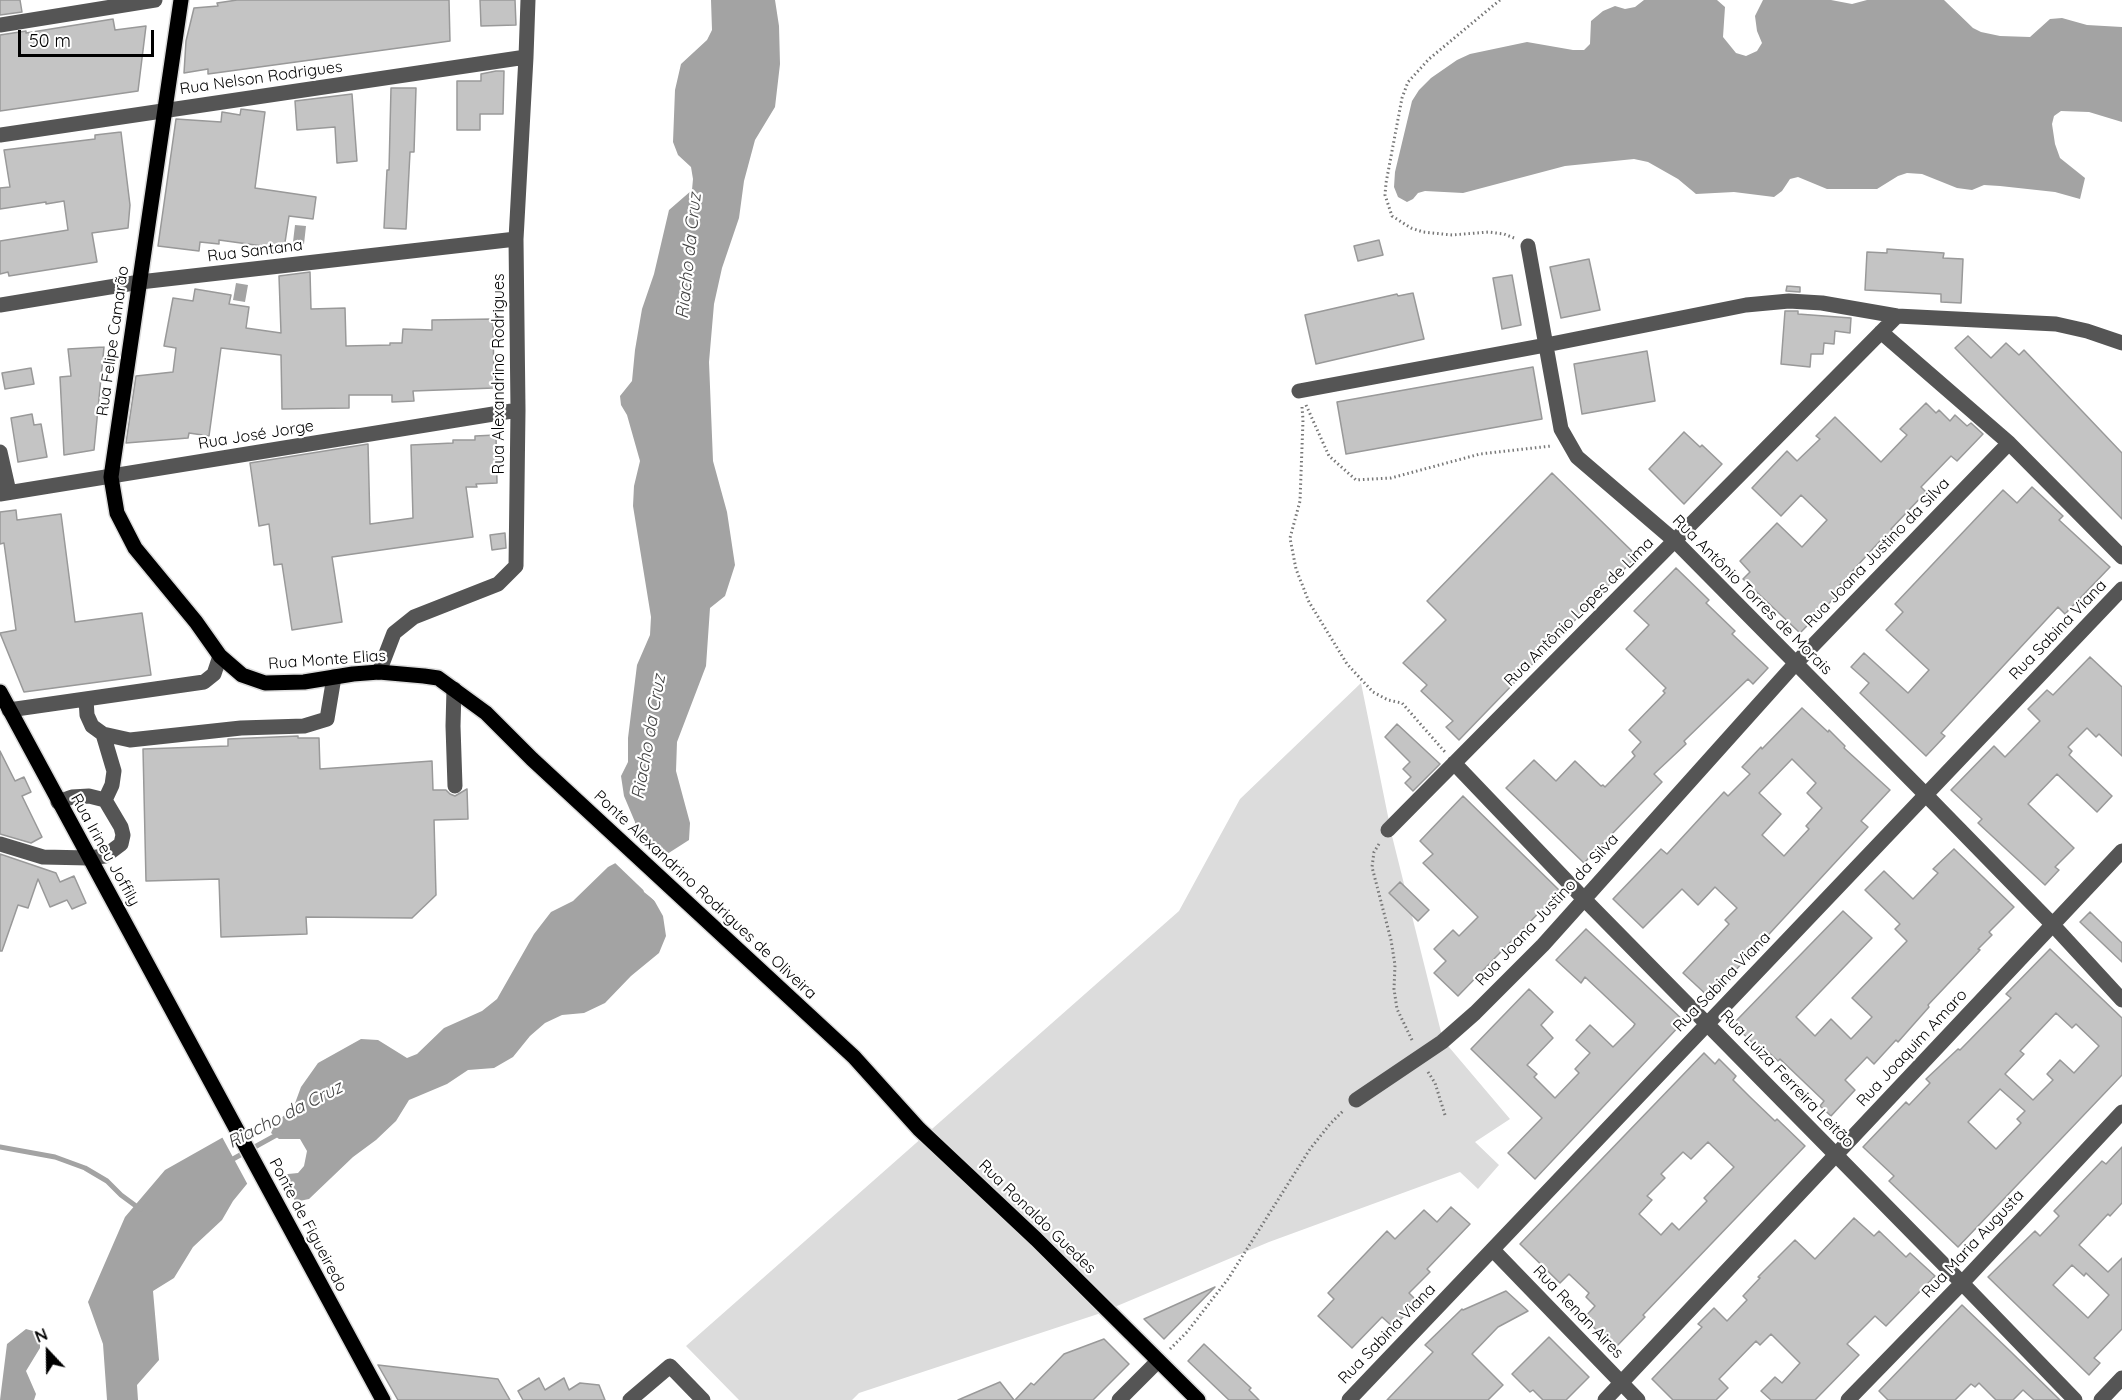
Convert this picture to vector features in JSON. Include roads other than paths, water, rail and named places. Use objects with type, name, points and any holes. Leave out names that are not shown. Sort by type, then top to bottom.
[{"type":"main road","name":"Rua Felipe Camarão","points":[[181,0],[111,477],[117,513],[135,548],[196,622],[220,656]]},
{"type":"main road","name":"Rua Monte Elias","points":[[220,656],[242,675],[265,683],[304,682],[379,672],[438,678],[454,689]]},
{"type":"main road","name":"Ponte Alexandrino Rodrigues de Oliveira","points":[[454,689],[486,712],[532,759],[854,1057]]},
{"type":"main road","name":"Rua Irineu Joffily","points":[[0,693],[180,1025]]},
{"type":"main road","name":"Ponte de Figueiredo","points":[[180,1025],[383,1400]]},
{"type":"main road","name":"Rua Ronaldo Guedes","points":[[854,1057],[919,1128],[1036,1239],[1198,1400]]},
{"type":"street","points":[[0,25],[155,0]]},
{"type":"street","name":"Rua Alexandrino Rodrigues","points":[[379,672],[394,633],[414,616],[498,584],[516,566],[518,410],[516,239],[528,0]]},
{"type":"street","name":"Rua Nelson Rodrigues","points":[[0,135],[526,57]]},
{"type":"street","name":"Rua Santana","points":[[0,305],[140,282],[516,239]]},
{"type":"street","name":"Rua Antônio Torres de Morais","points":[[1528,246],[1561,429],[1577,457],[1675,542],[1926,794],[2122,1000]]},
{"type":"street","points":[[1299,391],[1746,305],[1789,301],[1822,303],[1897,316],[2056,324],[2122,343]]},
{"type":"street","name":"Rua Antônio Lopes de Lima","points":[[1388,831],[1897,316]]},
{"type":"street","points":[[1881,332],[2009,443],[2122,557]]},
{"type":"street","name":"Rua José Jorge","points":[[5,493],[518,410]]},
{"type":"street","name":"Rua Joana Justino da Silva","points":[[1356,1100],[1442,1042],[1475,1013],[1543,945],[1795,664],[2009,443]]},
{"type":"street","points":[[0,452],[5,493]]},
{"type":"street","name":"Rua Sabina Viana","points":[[1349,1400],[2122,590]]},
{"type":"street","points":[[9,710],[204,682],[214,674],[220,656]]},
{"type":"street","points":[[86,699],[87,715],[92,726],[103,734],[130,740],[241,728],[304,726],[327,719],[334,677]]},
{"type":"street","points":[[454,689],[455,786]]},
{"type":"street","points":[[103,734],[114,771],[112,785],[105,800]]},
{"type":"street","name":"Rua Luiza Ferreira Leitão","points":[[1454,763],[1584,899],[2075,1400]]},
{"type":"street","points":[[0,844],[43,857],[89,858],[105,856],[121,844],[123,835],[121,827],[105,800],[89,796],[72,797],[58,802]]},
{"type":"street","name":"Rua Joaquim Amaro","points":[[1605,1400],[2122,851]]},
{"type":"street","name":"Rua Maria Augusta","points":[[1848,1400],[1962,1283],[2122,1112]]},
{"type":"street","name":"Rua Renan Aires","points":[[1492,1250],[1638,1400]]},
{"type":"street","points":[[1119,1400],[1158,1361]]},
{"type":"street","points":[[630,1400],[670,1366],[703,1400]]},
{"type":"street","points":[[2101,1400],[2122,1378]]},
{"type":"water","points":[[711,0],[775,0],[779,26],[780,64],[775,107],[755,140],[744,181],[739,218],[722,268],[714,304],[709,362],[713,461],[727,512],[735,565],[725,596],[710,608],[706,666],[677,742],[676,771],[690,823],[689,840],[639,872],[644,892],[654,900],[663,916],[666,936],[659,953],[631,976],[605,1003],[584,1013],[562,1015],[545,1023],[530,1036],[513,1057],[494,1068],[468,1070],[447,1084],[409,1100],[396,1121],[353,1157],[309,1199],[285,1204],[268,1176],[298,1173],[304,1166],[307,1151],[300,1139],[279,1139],[271,1133],[275,1124],[294,1106],[301,1087],[318,1063],[361,1039],[378,1040],[407,1058],[417,1054],[444,1028],[482,1011],[497,999],[534,934],[551,912],[573,901],[608,867],[625,858],[635,839],[635,822],[624,796],[621,776],[628,762],[628,738],[637,665],[650,635],[651,617],[633,506],[634,486],[640,461],[620,396],[632,381],[642,309],[654,274],[669,210],[692,190],[691,167],[678,155],[673,142],[675,90],[681,64],[707,40],[712,30]]},
{"type":"water","points":[[1644,0],[1717,0],[1725,7],[1723,37],[1736,53],[1746,56],[1757,51],[1762,43],[1757,31],[1755,16],[1763,0],[1831,0],[1852,4],[1867,0],[1944,0],[1973,28],[2000,36],[2030,37],[2050,19],[2062,18],[2087,25],[2122,27],[2122,122],[2089,112],[2061,111],[2054,116],[2052,124],[2060,158],[2085,178],[2080,199],[2055,192],[2000,186],[1984,185],[1972,190],[1957,188],[1922,174],[1907,173],[1877,189],[1827,189],[1798,177],[1790,179],[1782,191],[1774,197],[1734,192],[1696,194],[1678,179],[1648,162],[1634,159],[1565,166],[1463,193],[1425,191],[1418,193],[1407,202],[1398,197],[1394,187],[1395,172],[1412,101],[1431,78],[1470,54],[1527,42],[1584,50],[1590,44],[1591,21],[1603,11],[1615,6],[1625,9],[1635,7]]},
{"type":"water","points":[[295,225],[306,226],[304,244],[293,242]]},
{"type":"water","points":[[236,283],[248,285],[245,302],[233,300]]},
{"type":"water","points":[[227,1135],[251,1179],[233,1201],[222,1220],[193,1247],[174,1278],[153,1291],[159,1360],[137,1385],[138,1400],[107,1400],[103,1344],[88,1302],[125,1217],[165,1170]]},
{"type":"water","points":[[26,1329],[40,1333],[40,1348],[26,1371],[36,1394],[34,1400],[0,1400],[7,1344]]},
{"type":"waterway","name":"Riacho da Cruz","points":[[233,1159],[280,1133]]},
{"type":"waterway","points":[[0,1147],[55,1157],[85,1168],[107,1181],[140,1209]]}]
